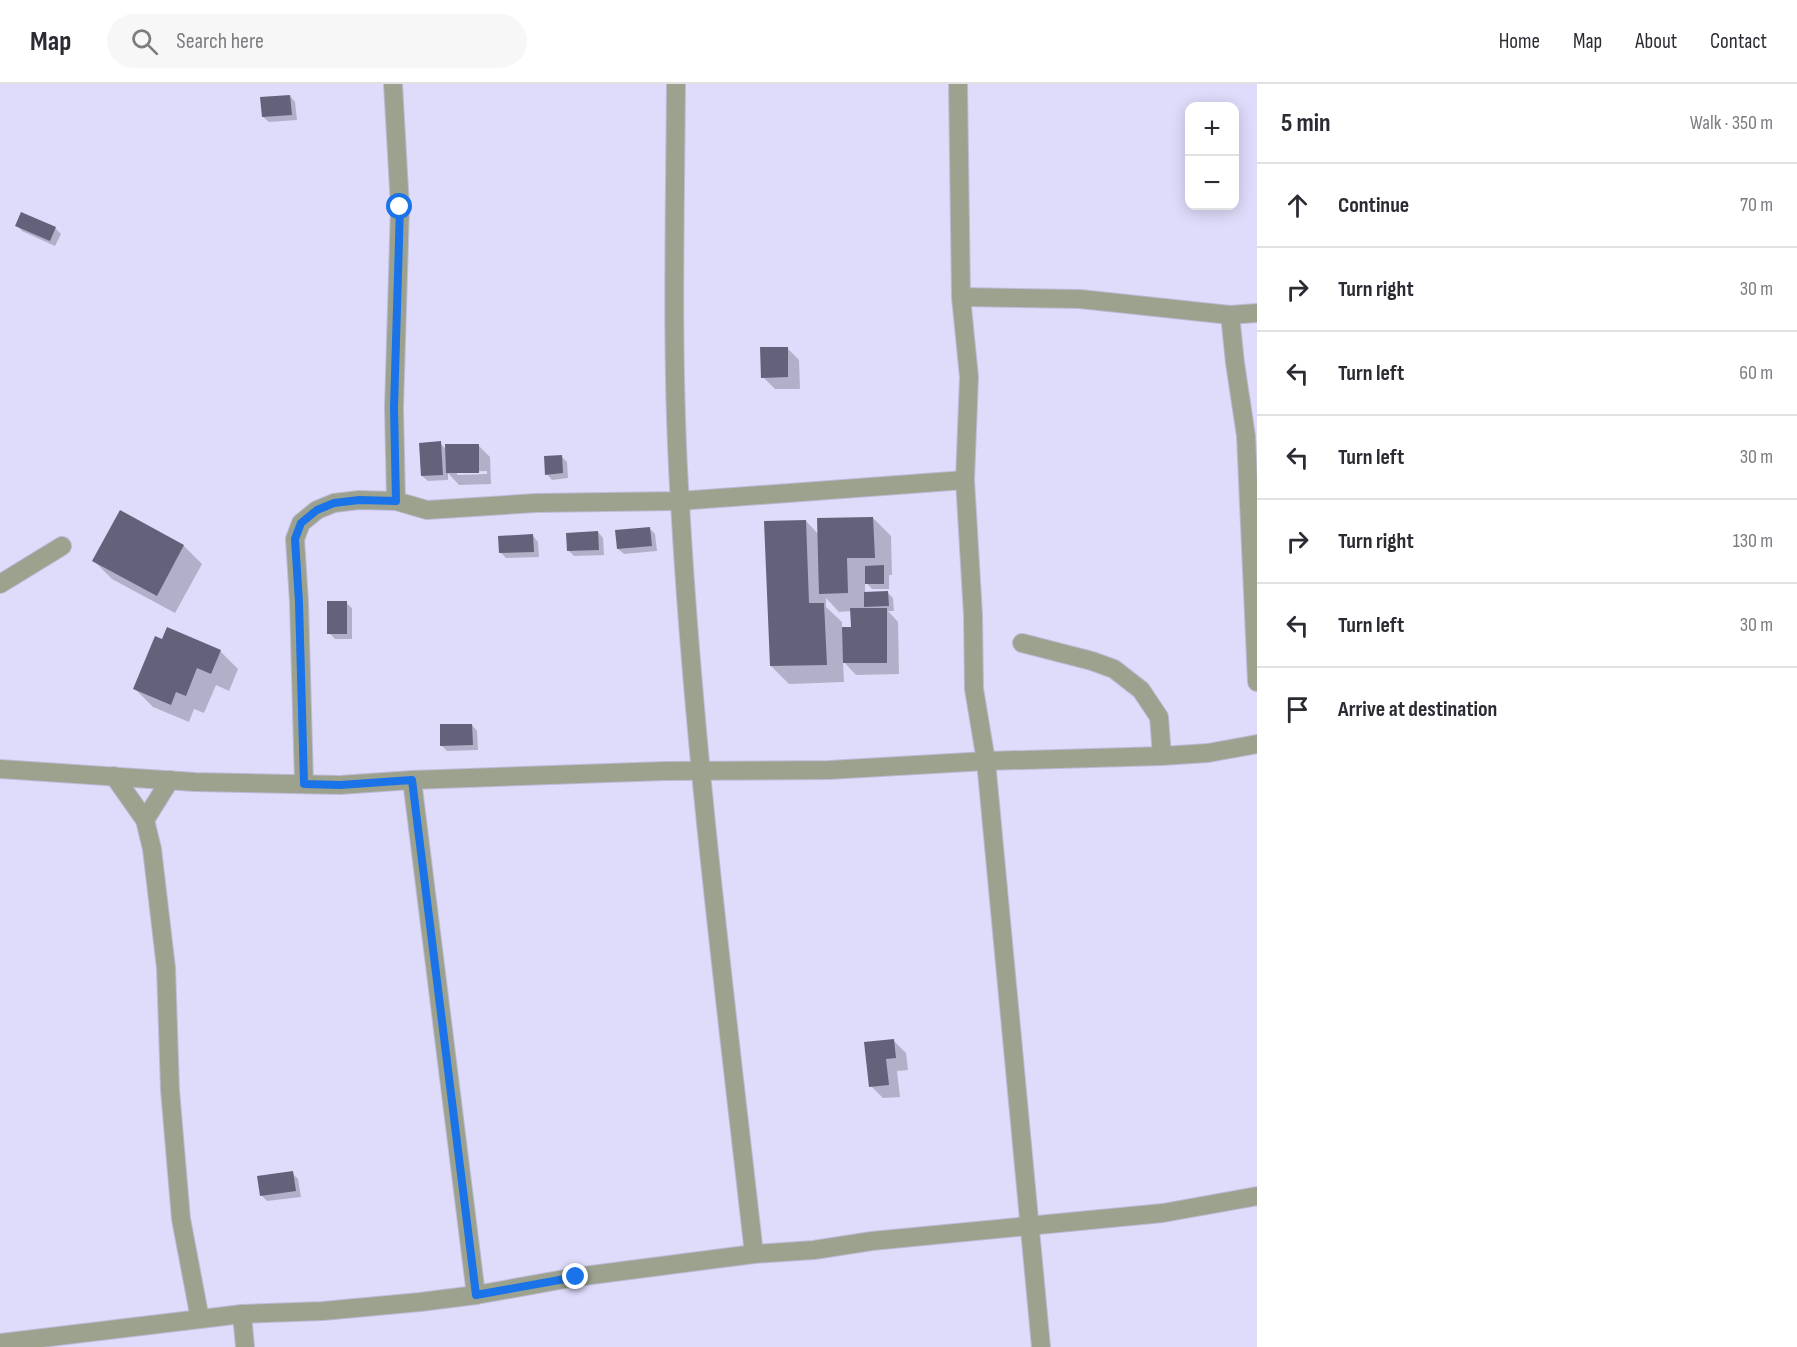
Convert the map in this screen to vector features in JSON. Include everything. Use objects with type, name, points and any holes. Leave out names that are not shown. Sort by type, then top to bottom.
[{"type":"street","points":[[393,84],[400,207],[394,408],[396,501]]},
{"type":"street","points":[[676,84],[675,340],[680,501],[701,770],[754,1254]]},
{"type":"street","points":[[958,84],[961,297],[969,377],[965,480],[974,615],[974,689],[986,761],[1041,1347]]},
{"type":"street","points":[[961,297],[1080,299],[1230,315],[1257,313]]},
{"type":"street","points":[[1230,315],[1246,436],[1257,682]]},
{"type":"street","points":[[304,784],[295,539],[301,523],[317,510],[334,503],[359,500],[396,501],[427,510],[536,503],[680,501],[965,480]]},
{"type":"street","points":[[0,584],[62,546]]},
{"type":"street","points":[[1022,643],[1114,669],[1141,690],[1159,717],[1162,756]]},
{"type":"street","points":[[0,769],[170,780],[340,785],[412,780],[701,770],[829,770],[986,761],[1162,756],[1208,753],[1257,744]]},
{"type":"street","points":[[114,776],[145,820],[152,849],[162,923],[170,1090],[181,1219],[200,1319]]},
{"type":"street","points":[[145,820],[170,780]]},
{"type":"street","points":[[412,780],[476,1295]]},
{"type":"street","points":[[0,1344],[242,1314],[323,1311],[476,1295],[576,1277],[754,1254],[814,1250],[872,1241],[1163,1213],[1257,1196]]},
{"type":"street","points":[[242,1314],[245,1347]]},
{"type":"building","points":[[290,95],[292,115],[262,117],[260,97]]},
{"type":"building","points":[[21,212],[56,227],[50,241],[15,226]]},
{"type":"building","points":[[760,347],[788,347],[788,377],[761,378]]},
{"type":"building","points":[[441,441],[443,475],[421,476],[419,443]]},
{"type":"building","points":[[445,444],[479,444],[479,473],[446,473]]},
{"type":"building","points":[[562,455],[563,473],[545,475],[544,456]]},
{"type":"building","points":[[120,510],[184,545],[157,596],[92,561]]},
{"type":"building","points":[[873,517],[875,558],[847,558],[848,593],[819,594],[817,518]]},
{"type":"building","points":[[806,520],[809,603],[824,603],[827,665],[770,666],[764,521]]},
{"type":"building","points":[[650,527],[652,546],[617,549],[615,530]]},
{"type":"building","points":[[598,531],[599,550],[567,551],[566,533]]},
{"type":"building","points":[[533,534],[534,552],[499,553],[498,536]]},
{"type":"building","points":[[884,565],[884,584],[865,584],[865,566]]},
{"type":"building","points":[[888,591],[889,606],[864,607],[864,592]]},
{"type":"building","points":[[327,601],[347,601],[347,634],[327,634]]},
{"type":"building","points":[[850,608],[887,608],[887,663],[843,663],[842,627],[851,627]]},
{"type":"building","points":[[167,627],[221,650],[211,674],[197,668],[186,696],[176,692],[171,705],[133,689],[155,636],[162,639]]},
{"type":"building","points":[[440,724],[472,724],[473,745],[440,746]]},
{"type":"building","points":[[894,1039],[896,1058],[886,1059],[889,1085],[869,1087],[864,1042]]},
{"type":"building","points":[[293,1171],[296,1191],[260,1196],[257,1176]]},
{"type":"route","points":[[400,207],[394,408],[396,501],[359,500],[334,503],[317,510],[301,523],[295,539],[304,784],[340,785],[412,780],[476,1295],[576,1277]]}]
